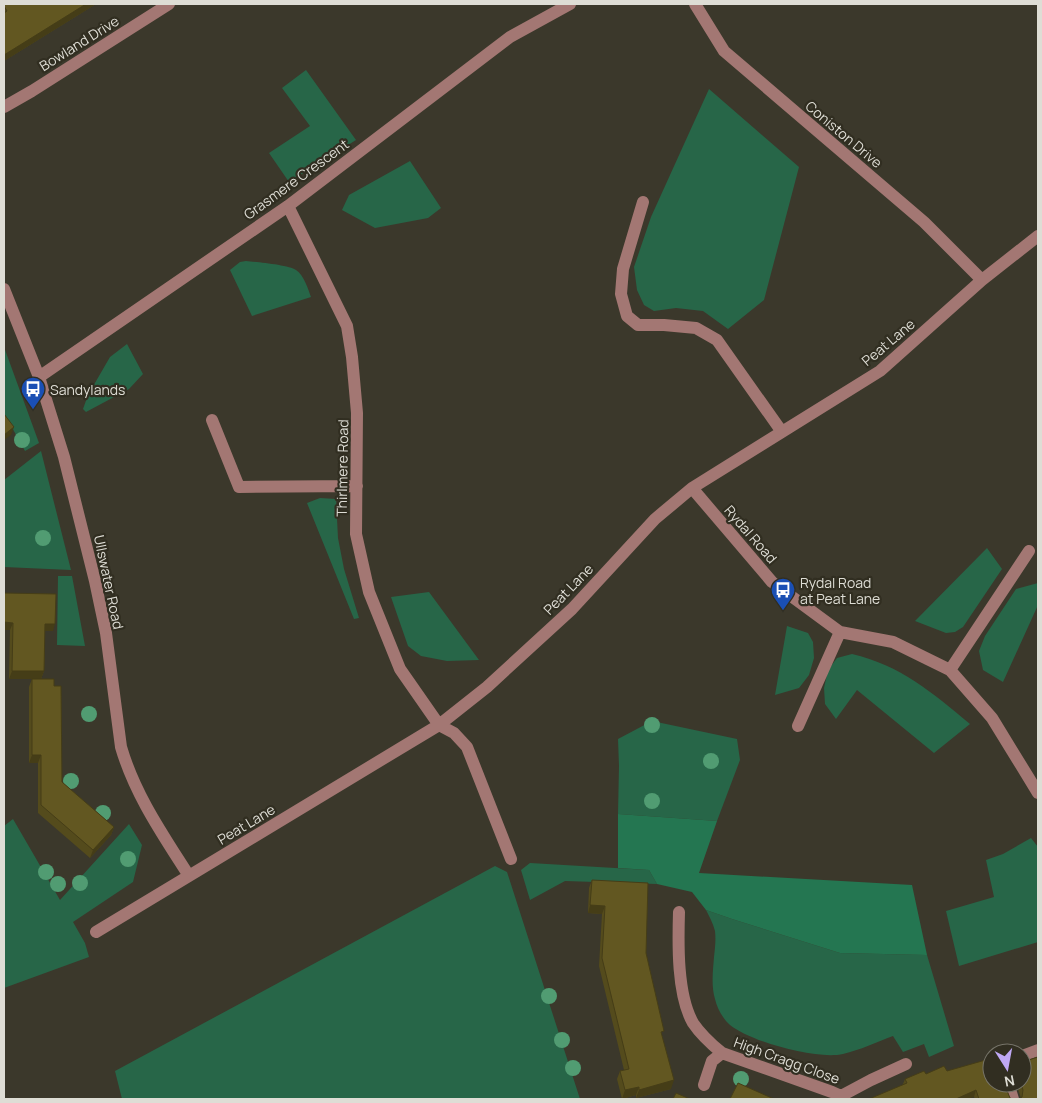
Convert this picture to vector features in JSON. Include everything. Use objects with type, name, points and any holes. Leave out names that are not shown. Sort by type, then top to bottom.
[{"type":"street","name":"Bowland Drive","points":[[4,107],[169,4]]},
{"type":"street","name":"Grasmere Crescent","points":[[39,377],[288,206],[510,37],[570,4]]},
{"type":"street","name":"Coniston Drive","points":[[695,4],[724,51],[924,222],[982,280]]},
{"type":"street","points":[[644,202],[623,269],[621,294],[627,316],[638,326],[664,325],[696,328],[717,340],[782,432]]},
{"type":"street","name":"Thirlmere Road","points":[[288,206],[347,326],[357,413],[356,534],[369,592],[400,669],[439,725]]},
{"type":"street","name":"Peat Lane","points":[[96,932],[439,725],[487,687],[572,609],[655,519],[692,488],[880,371],[982,280],[1038,236]]},
{"type":"street","name":"Ullswater Road","points":[[4,289],[39,377],[64,457],[106,633],[121,747],[126,765],[144,803],[189,876]]},
{"type":"street","points":[[212,420],[239,487],[356,486]]},
{"type":"street","name":"Rydal Road","points":[[692,488],[772,582],[840,632],[893,642],[950,670],[992,718],[1038,793]]},
{"type":"street","points":[[950,670],[1029,552]]},
{"type":"street","points":[[798,726],[840,632]]},
{"type":"street","points":[[439,725],[454,732],[467,747],[511,860]]},
{"type":"street","name":"High Cragg Close","points":[[679,912],[679,952],[687,1008],[693,1023],[707,1042],[722,1053],[842,1097],[871,1080],[906,1064]]},
{"type":"street","name":"High Cragg Close","points":[[704,1085],[712,1060],[722,1053]]},
{"type":"green space","points":[[306,70],[356,140],[289,182],[269,153],[310,126],[282,88]]},
{"type":"green space","points":[[709,89],[799,167],[764,300],[728,329],[703,311],[676,308],[654,311],[644,305],[637,290],[634,267],[651,217]]},
{"type":"green space","points":[[410,161],[441,208],[428,218],[375,228],[342,210],[349,195]]},
{"type":"green space","points":[[240,262],[280,265],[296,270],[307,286],[311,297],[252,316],[230,270]]},
{"type":"green space","points":[[127,344],[143,374],[129,389],[86,412],[83,409],[88,395],[110,357]]},
{"type":"green space","points":[[4,347],[39,443],[25,451],[4,413]]},
{"type":"green space","points":[[41,451],[71,570],[4,567],[4,480]]},
{"type":"green space","points":[[320,498],[336,499],[338,538],[344,569],[359,618],[354,619],[307,503]]},
{"type":"green space","points":[[987,548],[1002,569],[963,627],[955,632],[946,633],[915,621]]},
{"type":"green space","points":[[58,576],[72,576],[85,646],[57,645]]},
{"type":"green space","points":[[1038,583],[1038,605],[1003,682],[983,670],[979,651],[985,636],[1016,589]]},
{"type":"green space","points":[[429,592],[479,660],[447,661],[421,656],[408,646],[391,597]]},
{"type":"green space","points":[[787,626],[808,633],[813,642],[814,658],[809,675],[799,688],[775,695]]},
{"type":"green space","points":[[852,654],[885,665],[915,681],[970,724],[934,753],[857,690],[836,719],[825,704],[824,688],[828,670],[837,658]]},
{"type":"green space","points":[[652,721],[737,739],[740,760],[717,821],[618,814],[618,739]]},
{"type":"green space","points":[[618,814],[717,821],[699,873],[912,885],[927,955],[840,953],[706,910],[692,892],[657,884],[649,870],[618,868]]},
{"type":"green space","points":[[13,819],[60,900],[129,824],[142,845],[133,882],[73,922],[85,943],[89,957],[4,988],[4,826]]},
{"type":"green space","points":[[1031,838],[1038,847],[1038,942],[959,966],[946,911],[994,897],[986,860],[1003,854]]},
{"type":"green space","points":[[530,863],[649,870],[657,884],[565,881],[530,900],[521,870]]},
{"type":"green space","points":[[495,866],[507,872],[580,1099],[122,1099],[115,1071]]},
{"type":"green space","points":[[706,910],[840,953],[927,955],[954,1046],[929,1057],[924,1044],[903,1052],[893,1036],[843,1054],[817,1054],[801,1052],[768,1043],[740,1031],[725,1020],[716,1002],[713,983],[715,931]]},
{"type":"building","points":[[4,4],[86,4],[4,55],[4,13],[7,11]]},
{"type":"building","points":[[4,414],[14,427],[4,435]]},
{"type":"building","points":[[4,593],[56,594],[55,624],[45,624],[44,671],[12,671],[13,623],[4,622]]},
{"type":"building","points":[[32,679],[54,679],[54,686],[61,686],[62,782],[114,827],[93,850],[41,805],[41,755],[32,755]]},
{"type":"building","points":[[592,880],[648,883],[646,953],[664,1031],[661,1032],[674,1080],[639,1090],[639,1087],[625,1090],[620,1071],[629,1069],[602,958],[605,906],[590,905]]},
{"type":"building","points":[[1038,1057],[1038,1099],[1019,1099],[1022,1097],[1023,1093],[1032,1093],[1032,1059]]},
{"type":"building","points":[[982,1061],[982,1093],[1008,1093],[1012,1099],[979,1099],[976,1090],[956,1099],[869,1099],[907,1083],[905,1079],[924,1071],[926,1074],[944,1066],[947,1071]]},
{"type":"building","points":[[738,1083],[774,1099],[730,1099]]},
{"type":"building","points":[[676,1093],[690,1099],[673,1099]]},
{"type":"place","name":"Sandylands","points":[[33,410]]},
{"type":"place","name":"Rydal Road at Peat Lane","points":[[783,611]]}]
